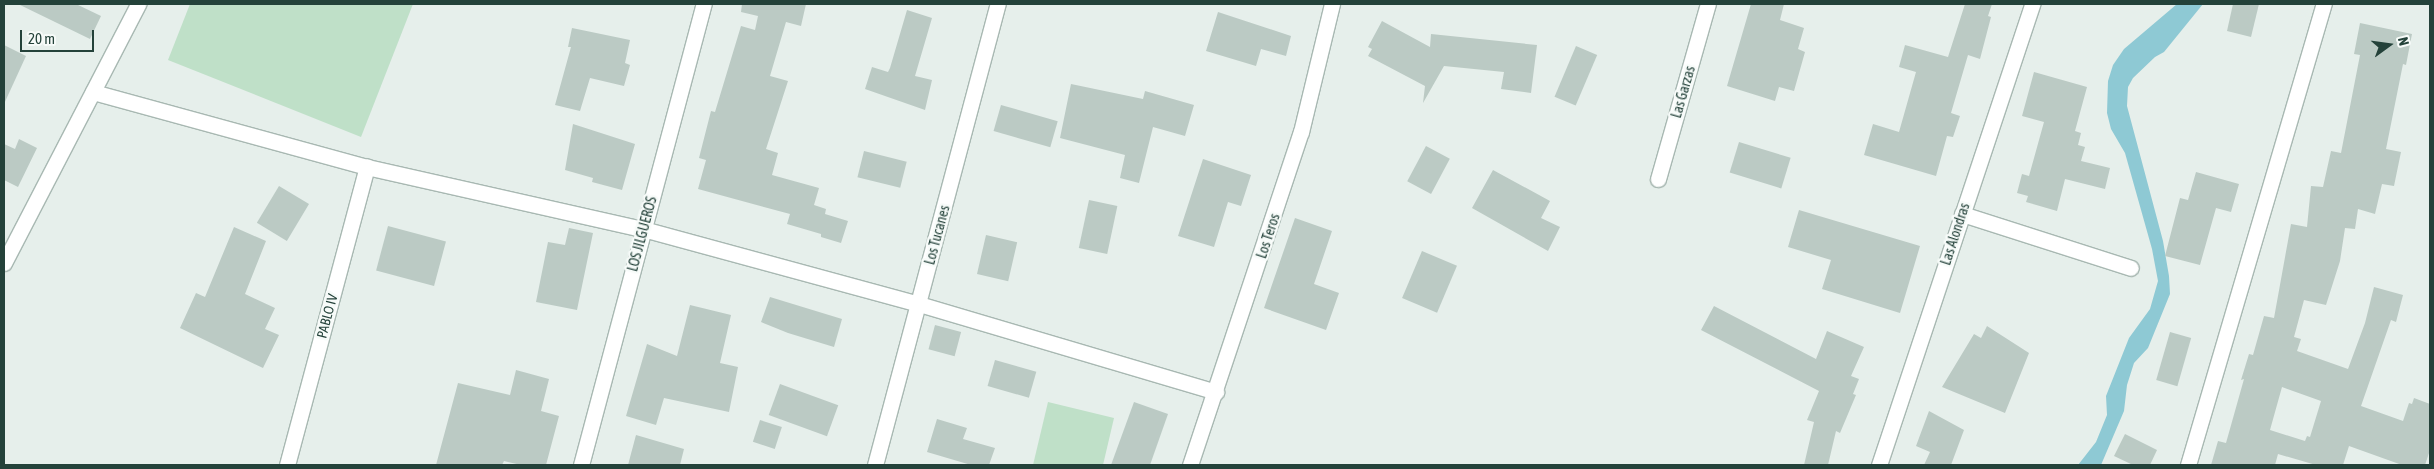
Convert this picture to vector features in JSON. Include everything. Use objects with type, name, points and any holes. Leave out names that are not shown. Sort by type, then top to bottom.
[{"type":"street","points":[[4,263],[138,4]]},
{"type":"street","name":"LOS JILGUEROS","points":[[581,465],[704,4]]},
{"type":"street","name":"Los Tucanes","points":[[875,465],[998,4]]},
{"type":"street","name":"Los Teros","points":[[1190,465],[1216,392],[1301,132],[1332,4]]},
{"type":"street","name":"Las Garzas","points":[[1658,179],[1708,4]]},
{"type":"street","name":"Las Alondras","points":[[1880,465],[2032,4]]},
{"type":"street","points":[[2188,465],[2324,4]]},
{"type":"street","points":[[93,92],[367,167],[643,229],[919,304],[1216,392]]},
{"type":"street","name":"PABLO IV","points":[[287,465],[367,167]]},
{"type":"street","points":[[1962,214],[2131,268]]},
{"type":"green space","points":[[190,4],[413,4],[361,137],[168,60]]},
{"type":"green space","points":[[1048,402],[1114,418],[1103,465],[1033,465]]},
{"type":"water","points":[[2177,4],[2203,4],[2164,52],[2155,57],[2133,78],[2128,87],[2127,106],[2163,241],[2170,294],[2148,348],[2134,363],[2127,385],[2124,411],[2101,465],[2078,465],[2096,442],[2107,415],[2106,396],[2129,338],[2150,309],[2158,281],[2152,249],[2125,153],[2111,129],[2107,113],[2108,81],[2113,65],[2124,49]]},
{"type":"building","points":[[18,4],[76,4],[101,16],[90,39]]},
{"type":"building","points":[[742,4],[806,4],[801,26],[786,22],[770,76],[788,81],[766,149],[778,153],[772,175],[819,188],[814,205],[826,209],[825,214],[848,221],[841,243],[821,237],[821,234],[787,224],[790,214],[698,189],[706,160],[699,158],[711,111],[715,112],[741,26],[755,30],[758,16],[741,12]]},
{"type":"building","points":[[1751,4],[1784,4],[1780,20],[1804,28],[1798,49],[1805,52],[1794,91],[1779,87],[1775,101],[1727,86]]},
{"type":"building","points":[[1965,4],[1992,4],[1988,16],[1991,17],[1980,59],[1968,55],[1951,113],[1960,116],[1953,137],[1947,136],[1936,176],[1864,155],[1873,124],[1899,132],[1916,72],[1899,67],[1905,45],[1948,57]]},
{"type":"building","points":[[2233,4],[2259,4],[2251,37],[2227,31]]},
{"type":"building","points":[[907,10],[932,18],[915,76],[932,80],[925,110],[865,89],[872,67],[888,72]]},
{"type":"building","points":[[1218,12],[1291,36],[1286,56],[1261,49],[1256,66],[1206,51]]},
{"type":"building","points":[[1382,21],[1430,47],[1431,34],[1537,45],[1531,93],[1501,89],[1504,72],[1444,66],[1423,103],[1425,86],[1368,56],[1372,49],[1368,47]]},
{"type":"building","points":[[2360,23],[2412,34],[2406,65],[2403,64],[2386,149],[2401,152],[2394,186],[2382,184],[2375,214],[2358,209],[2355,229],[2345,228],[2340,261],[2326,305],[2304,300],[2294,337],[2301,339],[2297,351],[2348,369],[2365,323],[2374,287],[2403,295],[2396,322],[2391,320],[2361,406],[2403,421],[2409,403],[2412,404],[2414,398],[2430,404],[2430,450],[2425,465],[2402,465],[2349,446],[2343,465],[2316,465],[2278,454],[2275,465],[2211,465],[2218,441],[2226,443],[2244,379],[2241,380],[2249,354],[2253,355],[2264,316],[2274,318],[2291,224],[2307,227],[2311,186],[2323,187],[2331,151],[2341,153],[2360,55],[2354,54]],"holes":[[[2282,387],[2321,401],[2310,437],[2307,436],[2305,441],[2270,430]]]},
{"type":"building","points":[[572,28],[630,40],[625,63],[630,65],[624,86],[590,78],[580,111],[555,105],[571,47],[568,47]]},
{"type":"building","points":[[4,45],[26,56],[4,104]]},
{"type":"building","points":[[1576,46],[1597,55],[1576,106],[1555,97]]},
{"type":"building","points":[[2034,72],[2087,87],[2075,131],[2081,133],[2078,145],[2085,147],[2081,161],[2110,168],[2105,189],[2065,179],[2057,211],[2026,202],[2028,196],[2017,193],[2022,174],[2029,176],[2044,122],[2022,116]]},
{"type":"building","points":[[1071,84],[1143,99],[1145,91],[1194,105],[1185,136],[1153,127],[1139,183],[1120,178],[1125,155],[1060,138]]},
{"type":"building","points":[[1001,105],[1058,121],[1050,147],[994,131]]},
{"type":"building","points":[[573,124],[635,144],[622,190],[592,182],[593,178],[565,170]]},
{"type":"building","points":[[19,139],[37,148],[18,187],[4,180],[4,144],[15,149]]},
{"type":"building","points":[[1739,142],[1791,158],[1781,188],[1730,173]]},
{"type":"building","points":[[1426,146],[1450,159],[1431,194],[1407,181]]},
{"type":"building","points":[[864,151],[907,162],[900,188],[857,177]]},
{"type":"building","points":[[1203,159],[1251,175],[1241,206],[1228,202],[1214,247],[1178,236]]},
{"type":"building","points":[[1493,170],[1550,201],[1541,218],[1560,227],[1548,251],[1472,208]]},
{"type":"building","points":[[2196,172],[2239,184],[2231,212],[2216,208],[2200,265],[2165,256],[2180,198],[2188,200]]},
{"type":"building","points":[[279,186],[309,204],[287,241],[257,223]]},
{"type":"building","points":[[1089,200],[1117,206],[1107,254],[1079,248]]},
{"type":"building","points":[[1799,210],[1920,246],[1900,313],[1822,289],[1831,260],[1788,247]]},
{"type":"building","points":[[1295,218],[1332,231],[1314,284],[1339,293],[1326,330],[1264,308]]},
{"type":"building","points":[[388,226],[446,242],[434,286],[376,270]]},
{"type":"building","points":[[234,227],[266,241],[245,294],[275,308],[265,329],[279,335],[263,368],[180,328],[196,293],[205,297]]},
{"type":"building","points":[[569,228],[593,233],[577,310],[536,302],[548,242],[565,245]]},
{"type":"building","points":[[986,235],[1017,242],[1008,281],[977,274]]},
{"type":"building","points":[[1422,251],[1457,266],[1437,313],[1402,298]]},
{"type":"building","points":[[770,297],[842,319],[834,347],[788,333],[761,322]]},
{"type":"building","points":[[690,305],[731,315],[720,363],[738,367],[729,412],[664,398],[656,425],[626,416],[647,344],[677,356]]},
{"type":"building","points":[[1714,306],[1816,359],[1827,331],[1864,347],[1851,376],[1859,379],[1853,394],[1856,395],[1840,433],[1836,431],[1828,465],[1804,465],[1814,422],[1807,420],[1819,391],[1701,330]]},
{"type":"building","points":[[935,325],[961,332],[955,356],[929,349]]},
{"type":"building","points":[[1987,326],[2029,353],[2005,413],[1942,387],[1974,334],[1981,338]]},
{"type":"building","points":[[2170,332],[2191,338],[2177,386],[2156,380]]},
{"type":"building","points":[[995,360],[1036,372],[1029,398],[988,386]]},
{"type":"building","points":[[516,370],[549,379],[541,411],[559,416],[546,465],[521,465],[504,461],[502,465],[436,465],[458,383],[510,395]]},
{"type":"building","points":[[780,384],[838,405],[827,436],[769,415]]},
{"type":"building","points":[[1134,402],[1168,414],[1150,465],[1111,465]]},
{"type":"building","points":[[1929,411],[1964,430],[1951,465],[1924,465],[1930,452],[1916,446]]},
{"type":"building","points":[[937,419],[967,428],[963,439],[995,448],[989,465],[971,465],[927,452]]},
{"type":"building","points":[[760,420],[782,427],[775,449],[753,442]]},
{"type":"building","points":[[2125,434],[2157,450],[2150,465],[2133,465],[2114,456]]},
{"type":"building","points":[[636,435],[684,449],[680,465],[628,465]]}]
